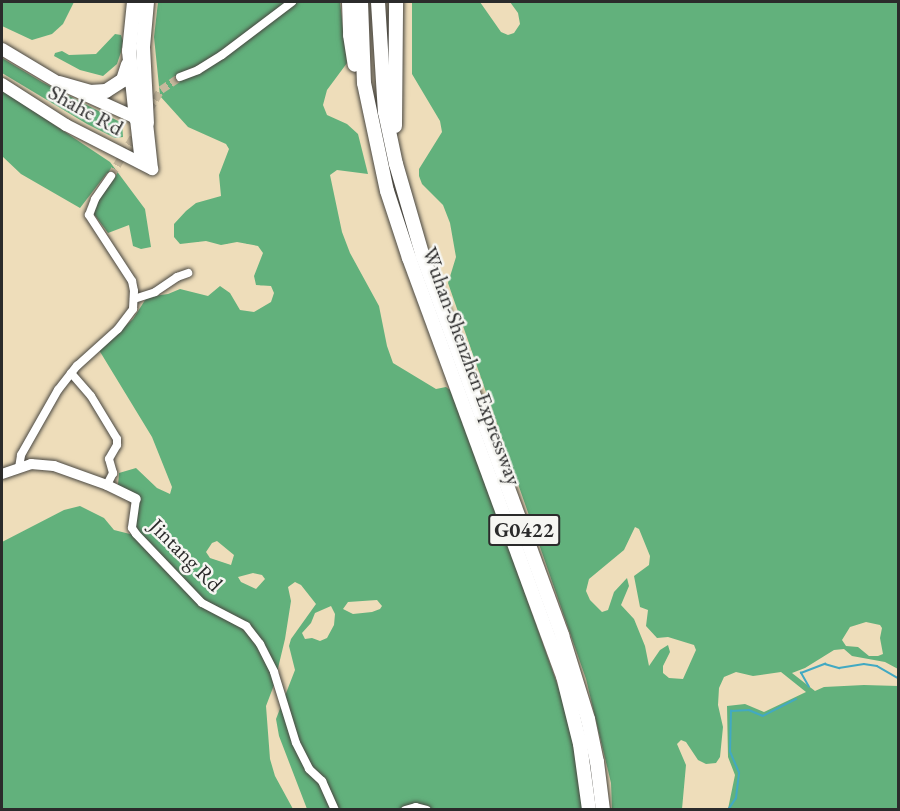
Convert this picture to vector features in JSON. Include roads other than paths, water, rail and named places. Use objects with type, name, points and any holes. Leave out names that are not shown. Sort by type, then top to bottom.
[{"type":"highway","points":[[134,2],[129,47],[142,121]]},
{"type":"highway","points":[[142,121],[143,47],[147,2]]},
{"type":"highway","points":[[349,2],[350,35],[362,99],[376,146]]},
{"type":"highway","name":"Wuhan-Shenzhen Expressway","points":[[361,2],[364,83],[380,162],[409,258],[563,676],[580,744],[589,810]]},
{"type":"highway","name":"Wuhan-Shenzhen Expressway","points":[[378,2],[380,63],[385,112],[396,164],[423,257],[562,634],[588,719],[603,810]]},
{"type":"highway","points":[[396,2],[393,74],[396,164]]},
{"type":"highway","points":[[59,83],[87,87],[104,84],[118,72],[129,47]]},
{"type":"main road","name":"Shahe Rd","points":[[2,49],[59,83],[142,121],[146,166],[66,126],[2,84]]},
{"type":"street","points":[[180,77],[198,70],[222,55],[292,2]]},
{"type":"street","points":[[19,468],[19,460],[58,390],[71,373],[127,319],[133,309],[132,280],[89,215],[95,199],[111,176]]},
{"type":"street","points":[[134,299],[155,292],[177,277],[188,273]]},
{"type":"street","points":[[71,373],[91,396],[117,439],[117,445],[109,459],[113,473],[107,485]]},
{"type":"street","name":"Jintang Rd","points":[[2,474],[38,464],[54,466],[107,485],[136,499],[134,532],[202,603],[246,626],[260,644],[274,672],[296,743],[309,769],[322,781],[334,810]]},
{"type":"street","points":[[405,810],[416,807],[427,810]]},
{"type":"waterway","points":[[809,687],[801,673],[825,664],[839,668],[864,664],[877,666],[898,678]]},
{"type":"waterway","points":[[728,810],[736,798],[739,773],[730,752],[731,711],[749,710],[763,716],[796,699]]},
{"type":"tunnel","points":[[149,110],[161,90],[180,77]]},
{"type":"tunnel","points":[[111,176],[137,131]]}]
